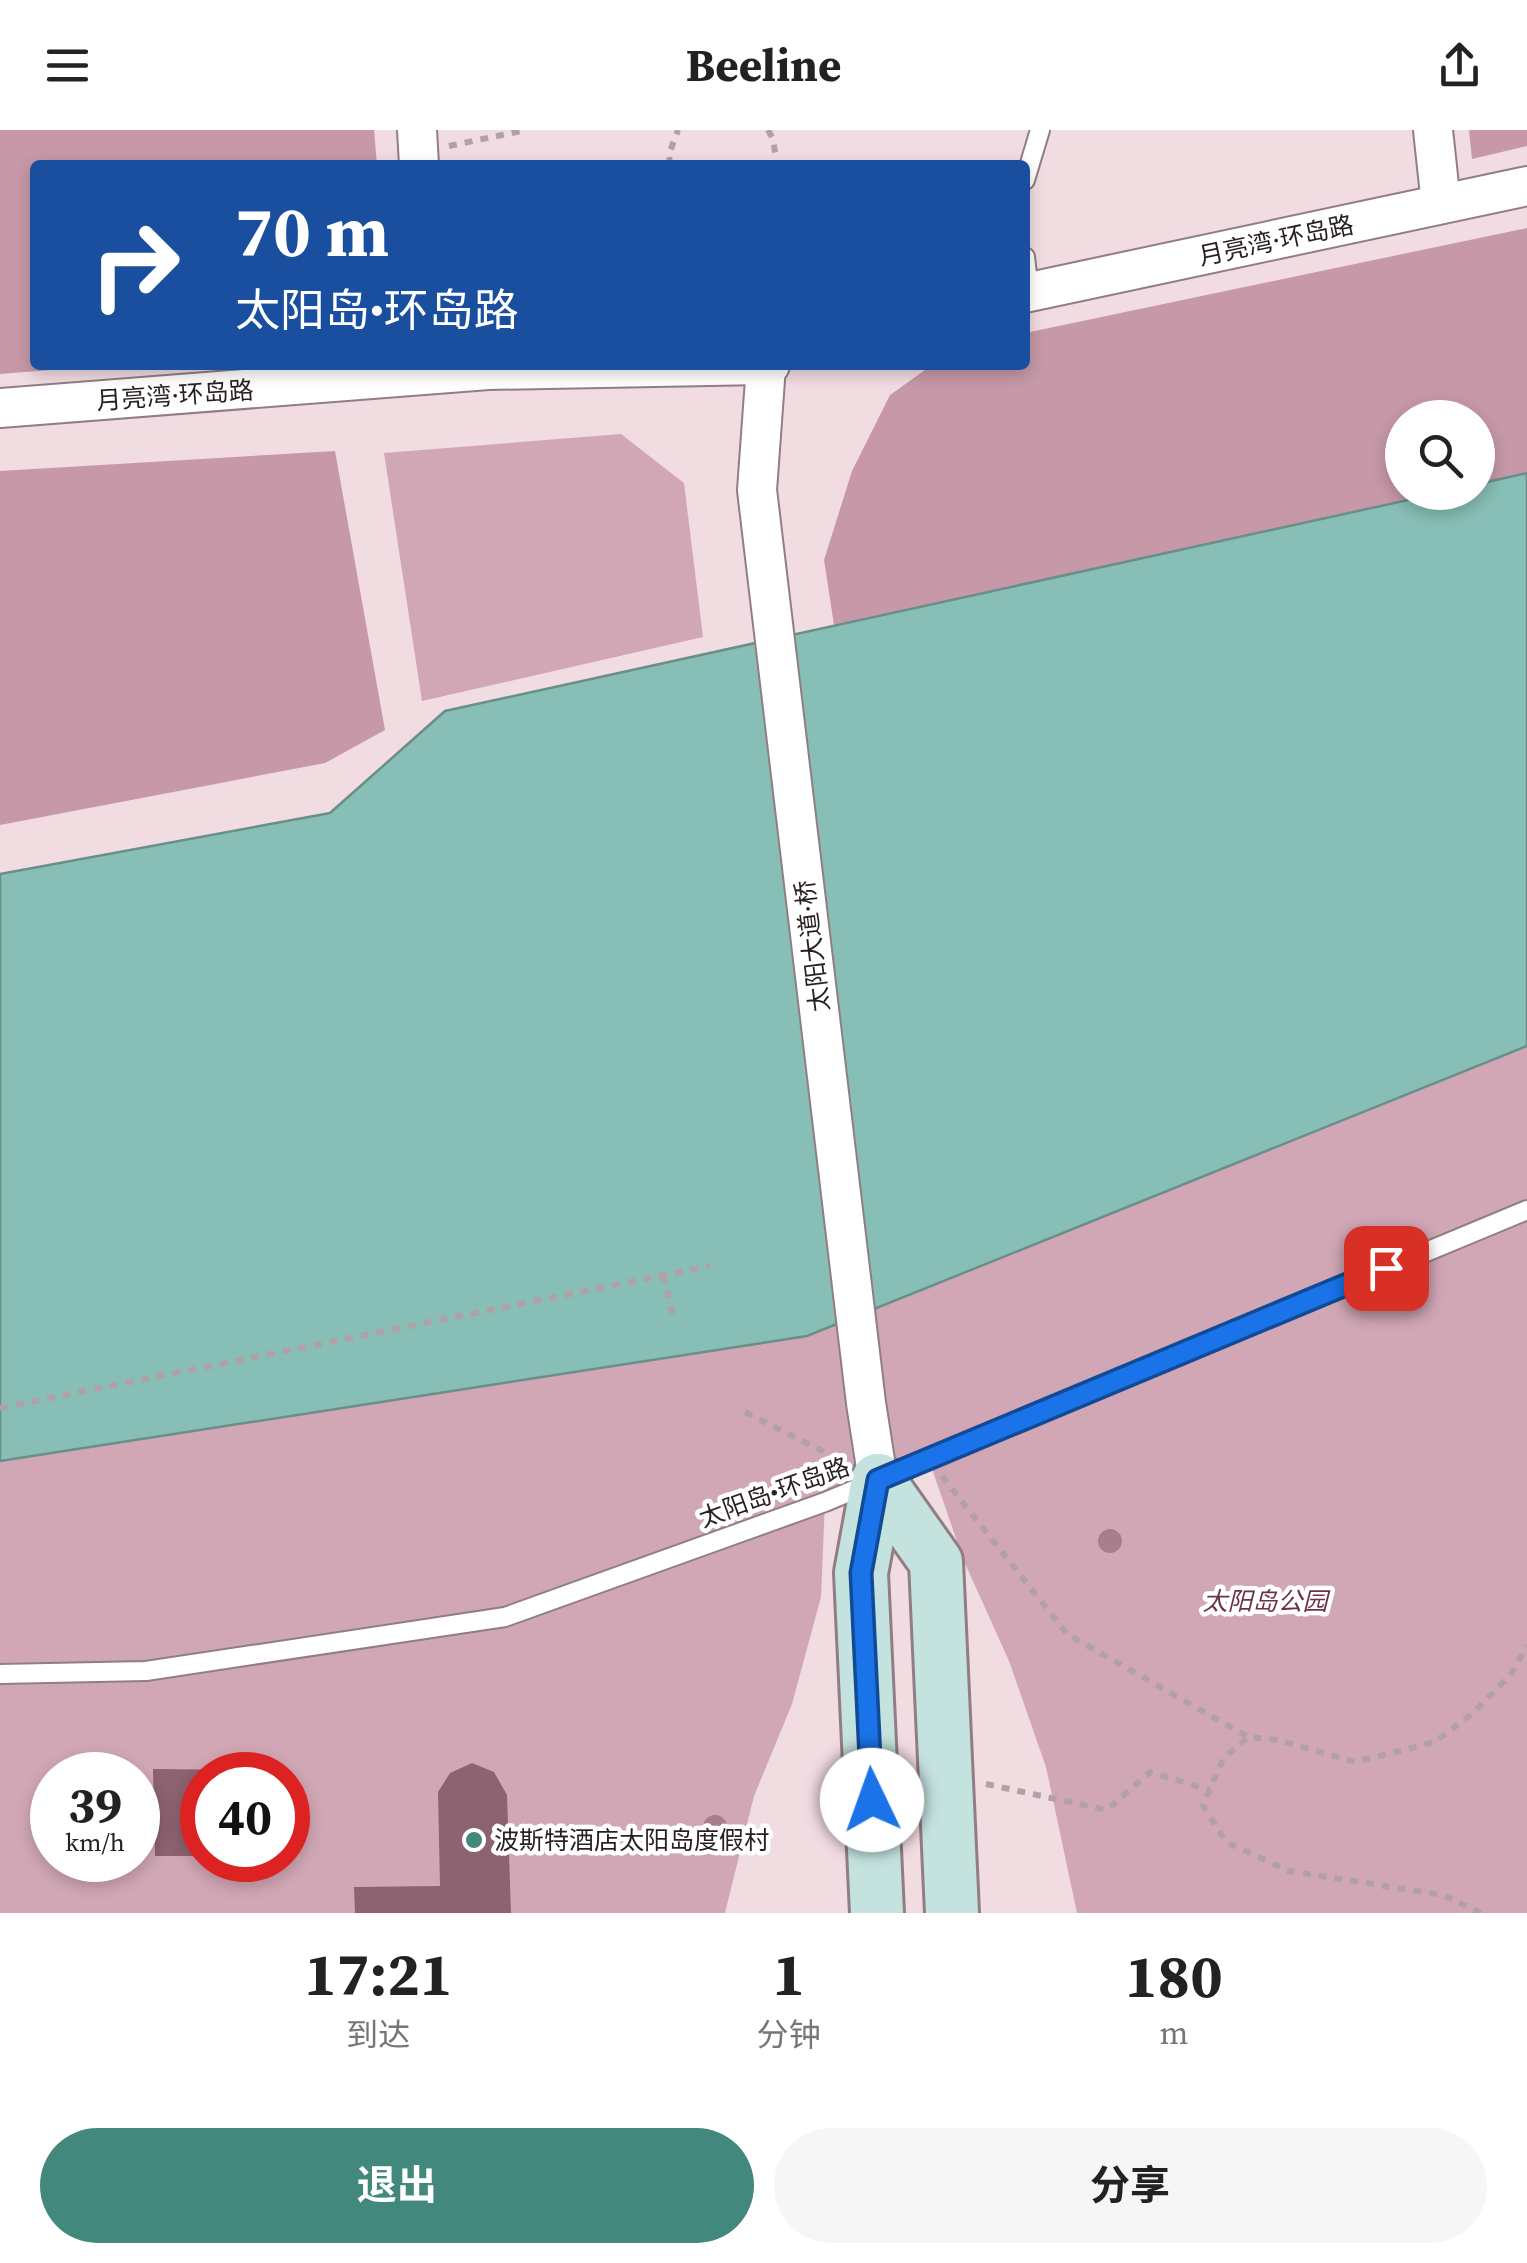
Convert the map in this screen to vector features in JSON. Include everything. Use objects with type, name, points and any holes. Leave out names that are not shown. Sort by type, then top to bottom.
[{"type":"street","points":[[1432,130],[1442,204]]},
{"type":"street","name":"月亮湾·环岛路","points":[[1030,280],[1527,186]]},
{"type":"street","name":"月亮湾·环岛路","points":[[0,408],[367,373],[488,370]]},
{"type":"street","name":"太阳大道·桥","points":[[768,370],[757,490],[878,1480]]},
{"type":"street","points":[[878,1480],[936,1562],[952,1913]]},
{"type":"street","points":[[877,1913],[861,1573],[878,1480]]},
{"type":"lane","points":[[1030,163],[1040,130]]},
{"type":"lane","name":"太阳岛•环岛路","points":[[0,1674],[146,1672],[505,1617],[878,1480],[1527,1210]]},
{"type":"path","points":[[418,149],[526,130]]},
{"type":"path","points":[[670,160],[678,130]]},
{"type":"path","points":[[768,130],[776,160]]},
{"type":"path","points":[[0,1408],[710,1266]]},
{"type":"path","points":[[663,1276],[673,1315]]},
{"type":"path","points":[[745,1412],[878,1480]]},
{"type":"path","points":[[928,1459],[1067,1634],[1248,1736],[1278,1740],[1355,1762],[1435,1742],[1473,1713],[1511,1674],[1527,1646]]},
{"type":"path","points":[[1248,1736],[1223,1759],[1203,1806],[1226,1842],[1289,1872],[1443,1896],[1481,1913]]},
{"type":"path","points":[[946,1776],[1108,1810],[1150,1772],[1210,1790]]},
{"type":"green space","points":[[621,434],[684,483],[703,637],[422,701],[384,453]]},
{"type":"green space","name":"太阳岛公园","points":[[1527,1046],[1527,1913],[1077,1913],[1046,1767],[1009,1661],[963,1559],[929,1460],[825,1502],[821,1597],[792,1704],[754,1796],[725,1913],[0,1913],[0,1461],[807,1336]]},
{"type":"shaded area","points":[[0,130],[374,130],[377,160],[30,160],[30,370],[50,370],[0,374]]},
{"type":"shaded area","points":[[1469,130],[1527,130],[1527,146],[1472,159]]},
{"type":"shaded area","points":[[1527,228],[1527,473],[1495,480],[1495,400],[1385,400],[1385,505],[834,625],[824,560],[852,471],[890,395],[925,370],[1030,370],[1030,332]]},
{"type":"shaded area","points":[[335,451],[385,730],[325,763],[0,825],[0,471]]},
{"type":"shaded area","points":[[1527,473],[1527,1046],[807,1336],[0,1461],[0,874],[330,813],[445,711],[1385,505],[1385,510],[1495,510],[1495,480]]},
{"type":"building","name":"波斯特酒店太阳岛度假村","points":[[472,1763],[494,1772],[507,1795],[511,1913],[355,1913],[354,1887],[440,1886],[438,1792],[450,1773]]},
{"type":"building","points":[[160,1769],[180,1769],[180,1856],[160,1856]]},
{"type":"place","name":"波斯特酒店太阳岛度假村","points":[[474,1840]]},
{"type":"route","points":[[872,1800],[861,1573],[878,1480],[1386,1268]]}]
